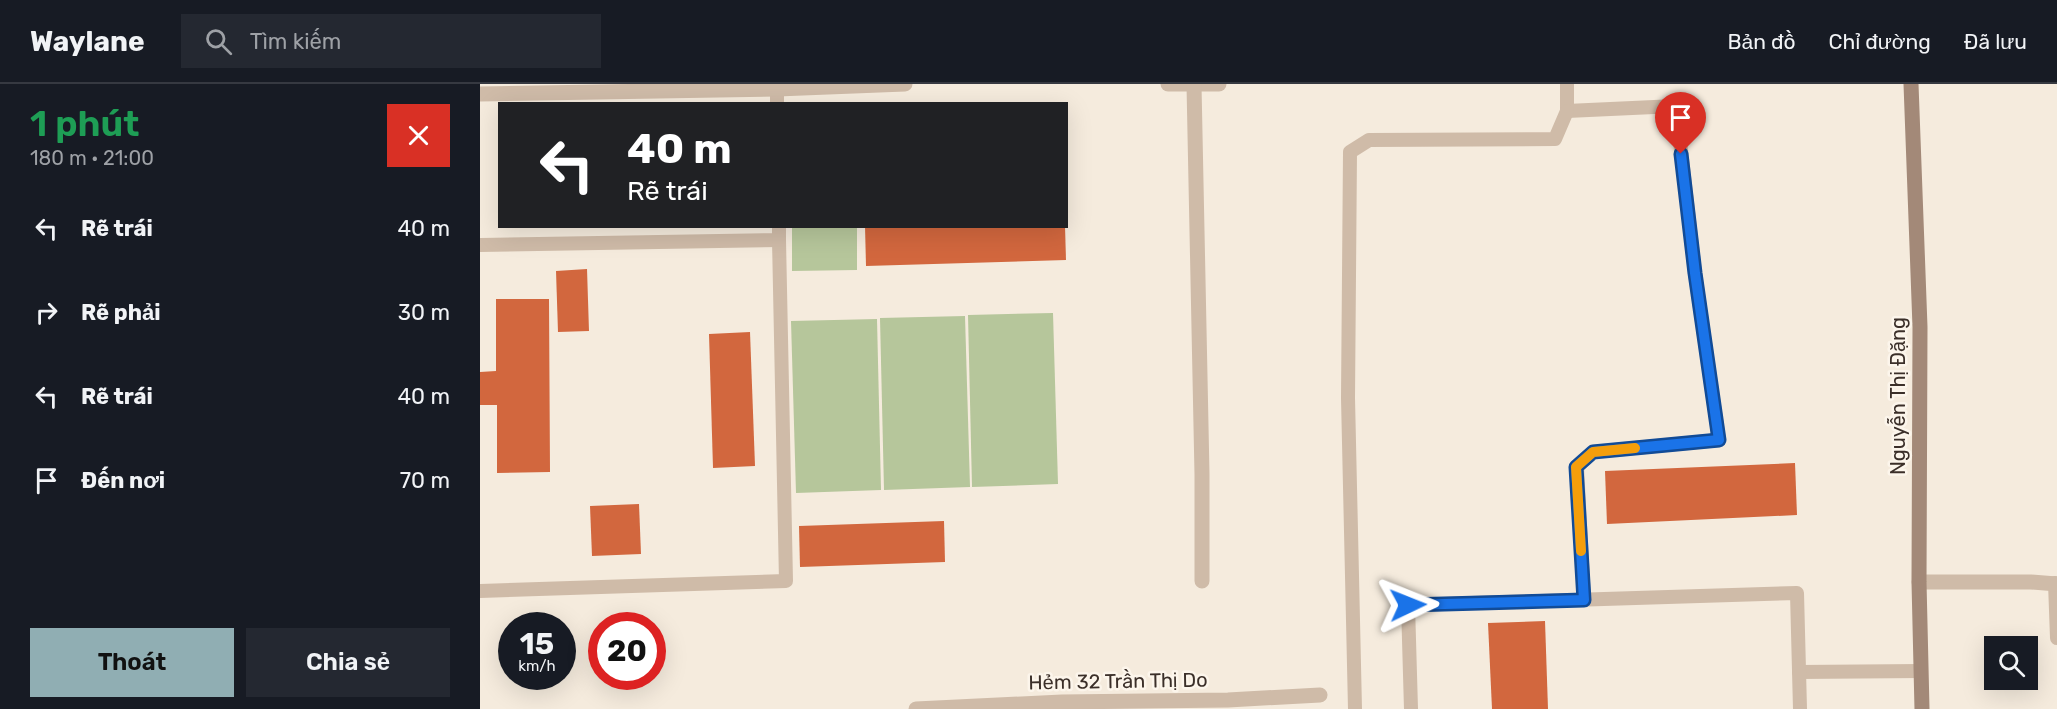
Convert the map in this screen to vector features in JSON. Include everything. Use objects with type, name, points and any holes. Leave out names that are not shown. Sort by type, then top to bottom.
[{"type":"street","points":[[480,94],[777,96],[905,84]]},
{"type":"street","points":[[1168,84],[1219,84]]},
{"type":"street","name":"Nguyễn Thị Đặng","points":[[1911,84],[1920,327],[1919,582],[1922,709]]},
{"type":"street","points":[[1194,85],[1202,581]]},
{"type":"street","points":[[1919,582],[2056,583]]},
{"type":"street","name":"Hẻm 32 Trần Thị Do","points":[[916,709],[1062,702],[1228,700],[1320,695]]},
{"type":"lane","points":[[1355,709],[1348,398],[1350,152],[1369,140],[1555,139],[1567,111],[1567,84]]},
{"type":"lane","points":[[1567,111],[1676,106],[1695,273],[1719,440],[1593,452],[1576,467],[1584,600]]},
{"type":"lane","points":[[480,246],[779,233],[786,581],[480,591]]},
{"type":"lane","points":[[2056,583],[2057,638]]},
{"type":"lane","points":[[1411,709],[1408,605],[1797,593],[1800,709]]},
{"type":"lane","points":[[1799,672],[1921,671]]},
{"type":"green space","points":[[792,228],[857,228],[857,270],[792,271]]},
{"type":"green space","points":[[1053,313],[1058,484],[972,487],[968,315]]},
{"type":"green space","points":[[965,316],[970,487],[884,490],[880,318]]},
{"type":"green space","points":[[877,319],[881,490],[796,493],[791,321]]},
{"type":"building","points":[[865,228],[1065,228],[1066,260],[866,266]]},
{"type":"building","points":[[587,269],[589,331],[558,332],[556,271]]},
{"type":"building","points":[[496,299],[549,299],[550,472],[497,473],[497,405],[480,405],[480,372],[496,371]]},
{"type":"building","points":[[750,332],[755,466],[713,468],[709,334]]},
{"type":"building","points":[[1795,463],[1797,515],[1607,524],[1605,471]]},
{"type":"building","points":[[639,504],[641,554],[592,556],[590,506]]},
{"type":"building","points":[[944,521],[945,562],[800,567],[799,526]]},
{"type":"building","points":[[1545,621],[1548,709],[1492,709],[1488,623]]},
{"type":"slow traffic","points":[[1581,551],[1576,467],[1593,452],[1635,448]]},
{"type":"route","points":[[1408,605],[1584,600],[1576,467],[1593,452],[1719,440],[1681,154]]}]
